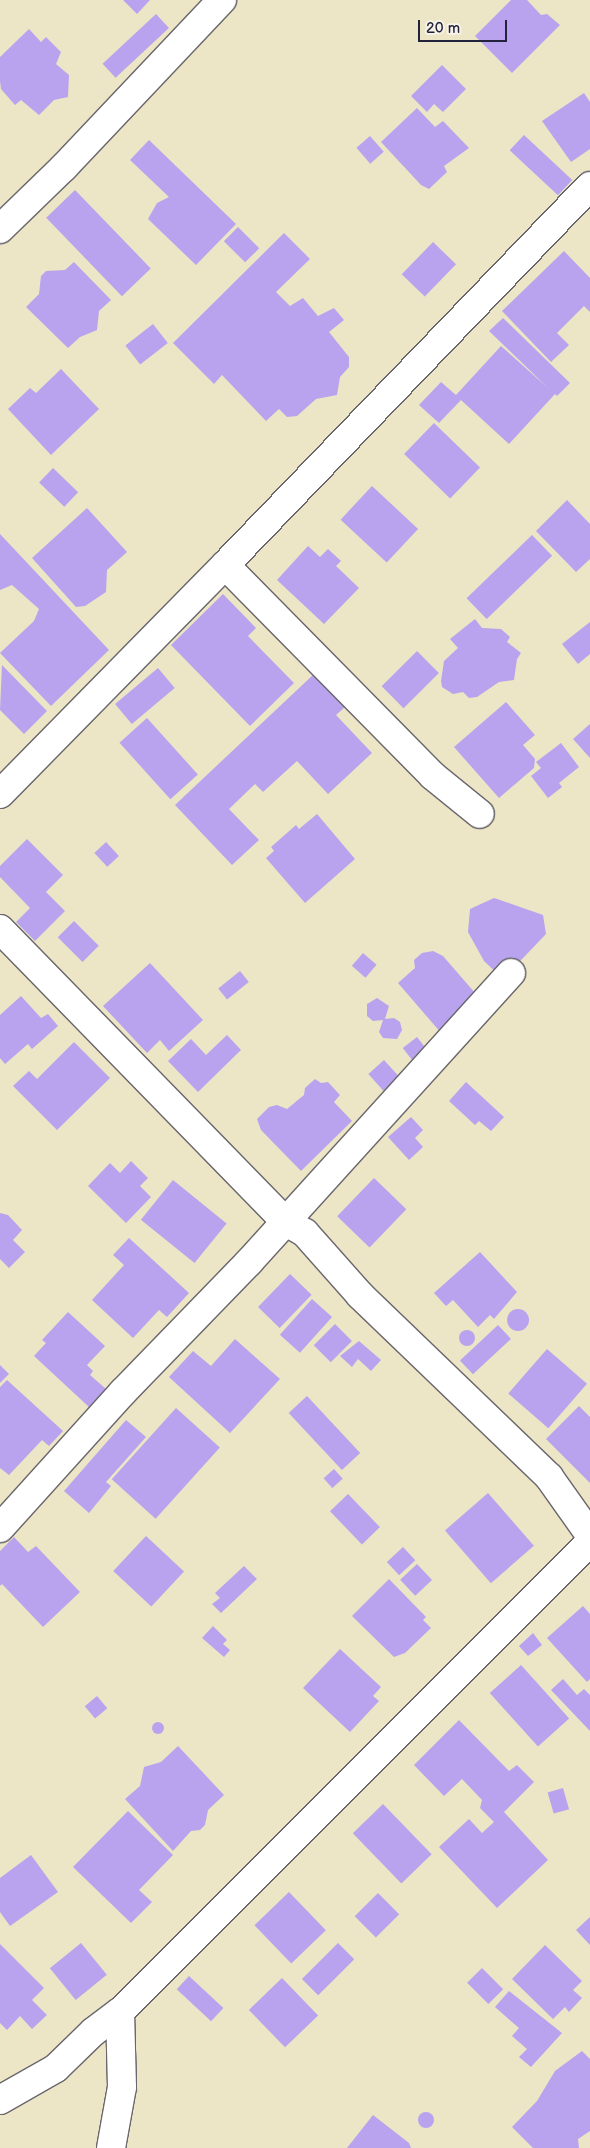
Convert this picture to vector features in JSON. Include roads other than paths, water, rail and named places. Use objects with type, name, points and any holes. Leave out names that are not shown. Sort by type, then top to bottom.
[{"type":"street","points":[[0,229],[64,167],[222,0]]},
{"type":"street","points":[[0,794],[225,566],[590,186]]},
{"type":"street","points":[[225,566],[433,776],[480,814]]},
{"type":"street","points":[[0,929],[286,1222],[305,1233],[360,1295],[549,1478],[590,1534]]},
{"type":"street","points":[[0,1528],[123,1392],[286,1222],[511,973]]},
{"type":"street","points":[[0,2100],[56,2068],[93,2032],[120,2012],[590,1542]]},
{"type":"street","points":[[111,2148],[122,2087],[120,2012]]}]
